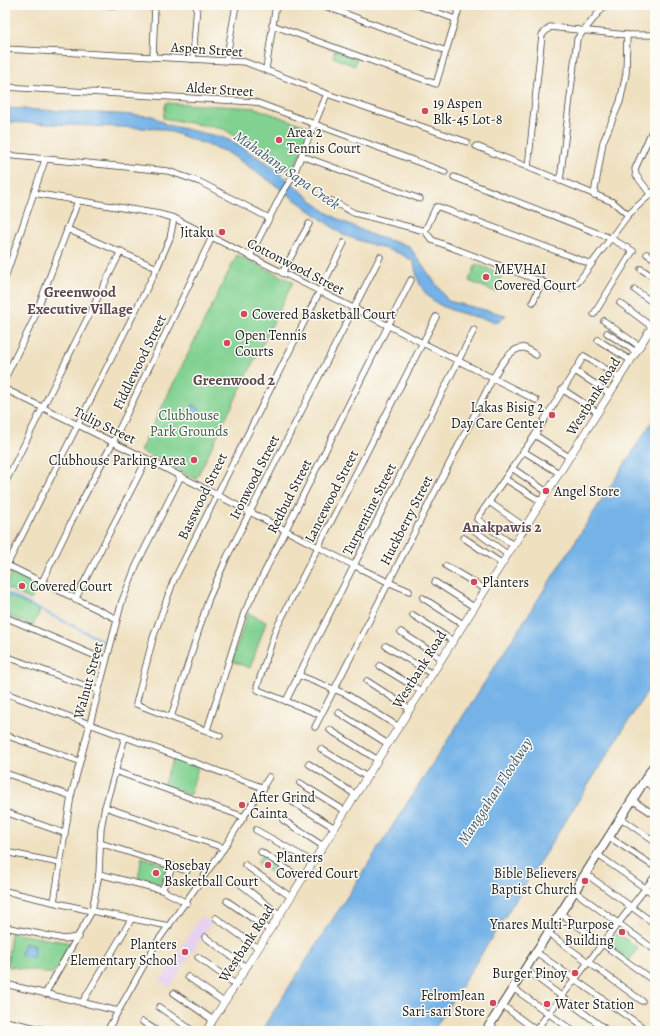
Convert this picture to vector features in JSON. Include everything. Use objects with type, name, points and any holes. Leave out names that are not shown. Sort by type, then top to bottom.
[{"type":"main road","points":[[488,1028],[655,764]]},
{"type":"street","points":[[108,5],[155,6],[153,57]]},
{"type":"street","points":[[193,59],[198,5]]},
{"type":"street","points":[[226,61],[236,5]]},
{"type":"street","points":[[266,69],[276,5]]},
{"type":"street","points":[[322,5],[446,51]]},
{"type":"street","points":[[417,5],[455,19]]},
{"type":"street","points":[[272,25],[436,84],[460,5]]},
{"type":"street","points":[[560,181],[577,39],[605,5]]},
{"type":"street","points":[[528,167],[542,35],[545,30],[550,27],[627,35],[655,35]]},
{"type":"street","points":[[594,195],[603,142],[620,102],[625,81],[627,35]]},
{"type":"street","name":"Aspen Street","points":[[5,49],[245,62],[327,94],[467,142]]},
{"type":"street","name":"Alder Street","points":[[5,87],[255,102],[445,172]]},
{"type":"street","points":[[250,256],[281,195],[292,178],[327,94]]},
{"type":"street","points":[[651,196],[636,175],[635,169],[655,124]]},
{"type":"street","points":[[476,146],[615,203],[628,215]]},
{"type":"street","points":[[5,155],[168,171],[200,182],[269,218]]},
{"type":"street","points":[[302,156],[420,199]]},
{"type":"street","points":[[5,278],[45,160]]},
{"type":"street","points":[[454,177],[610,238],[633,251],[594,314]]},
{"type":"street","points":[[332,201],[354,213],[425,232],[432,240],[562,289],[572,287],[579,281],[628,215],[651,196],[655,190]]},
{"type":"street","name":"Cottonwood Street","points":[[33,193],[174,218],[536,400]]},
{"type":"street","points":[[5,378],[32,320],[78,201]]},
{"type":"street","points":[[425,232],[436,207],[439,207],[591,264]]},
{"type":"street","points":[[117,619],[75,600],[6,565],[157,268],[170,238],[174,218]]},
{"type":"street","points":[[282,273],[309,224]]},
{"type":"street","points":[[67,229],[121,251],[157,268]]},
{"type":"street","name":"Fiddlewood Street","points":[[42,582],[76,512],[113,442],[212,237]]},
{"type":"street","name":"Basswood Street","points":[[171,718],[136,704],[153,638],[173,582],[216,494],[344,243]]},
{"type":"street","points":[[5,483],[121,251]]},
{"type":"street","points":[[647,254],[655,259]]},
{"type":"street","name":"Ironwood Street","points":[[171,718],[209,598],[250,512],[380,256]]},
{"type":"street","points":[[640,269],[655,278]]},
{"type":"street","name":"Redbud Street","points":[[206,730],[244,613],[411,280]]},
{"type":"street","points":[[533,302],[542,282]]},
{"type":"street","points":[[635,290],[655,304]]},
{"type":"street","points":[[620,303],[653,324]]},
{"type":"street","name":"Lancewood Street","points":[[286,701],[257,689],[276,629],[436,317]]},
{"type":"street","points":[[604,321],[638,349]]},
{"type":"street","name":"Westbank Road","points":[[206,1031],[258,948],[267,929],[280,915],[388,744],[396,725],[410,709],[653,324]]},
{"type":"street","name":"Turpentine Street","points":[[286,701],[353,565],[474,330]]},
{"type":"street","points":[[607,332],[638,349]]},
{"type":"street","points":[[598,340],[630,360]]},
{"type":"street","name":"Huckberry Street","points":[[315,727],[493,378],[504,362],[518,349],[526,348],[536,355]]},
{"type":"street","points":[[513,545],[477,521],[535,435],[562,389],[584,356],[619,377]]},
{"type":"street","points":[[575,371],[609,394]]},
{"type":"street","name":"Tulip Street","points":[[5,389],[181,476],[353,565],[409,591]]},
{"type":"street","points":[[562,389],[597,412]]},
{"type":"street","points":[[535,435],[569,457]]},
{"type":"street","points":[[523,451],[559,474]]},
{"type":"street","points":[[75,600],[147,459]]},
{"type":"street","points":[[512,468],[547,492]]},
{"type":"street","name":"Walnut Street","points":[[54,902],[71,796],[97,690],[126,586],[181,476]]},
{"type":"street","points":[[505,478],[542,502]]},
{"type":"street","points":[[489,502],[525,527]]},
{"type":"street","points":[[471,528],[507,554]]},
{"type":"street","points":[[464,538],[501,563]]},
{"type":"street","points":[[446,566],[485,588]]},
{"type":"street","points":[[435,582],[474,607]]},
{"type":"street","points":[[423,598],[463,624]]},
{"type":"street","points":[[413,615],[453,641]]},
{"type":"street","points":[[5,617],[105,660]]},
{"type":"street","points":[[401,632],[442,659]]},
{"type":"street","points":[[386,646],[432,674]]},
{"type":"street","points":[[5,656],[97,690]]},
{"type":"street","points":[[380,666],[421,691]]},
{"type":"street","points":[[298,675],[346,694],[396,725]]},
{"type":"street","points":[[367,681],[410,709]]},
{"type":"street","points":[[5,693],[264,788]]},
{"type":"street","points":[[286,701],[321,716]]},
{"type":"street","points":[[340,713],[388,744]]},
{"type":"street","points":[[171,718],[220,736]]},
{"type":"street","points":[[330,730],[378,760]]},
{"type":"street","points":[[5,735],[79,762]]},
{"type":"street","points":[[46,994],[79,937],[92,911],[99,874],[100,843],[105,807],[125,737]]},
{"type":"street","points":[[321,749],[367,777]]},
{"type":"street","points":[[309,764],[356,795]]},
{"type":"street","points":[[115,771],[244,817]]},
{"type":"street","points":[[5,773],[71,796]]},
{"type":"street","points":[[107,1031],[157,942],[224,848],[270,777]]},
{"type":"street","points":[[644,781],[655,789]]},
{"type":"street","points":[[300,783],[346,811]]},
{"type":"street","points":[[632,800],[655,816]]},
{"type":"street","points":[[291,802],[335,828]]},
{"type":"street","points":[[105,807],[224,848]]},
{"type":"street","points":[[5,812],[64,833]]},
{"type":"street","points":[[621,818],[655,842]]},
{"type":"street","points":[[283,820],[323,846]]},
{"type":"street","points":[[256,830],[313,862]]},
{"type":"street","points":[[609,837],[655,867]]},
{"type":"street","points":[[100,843],[187,871]]},
{"type":"street","points":[[5,852],[60,863]]},
{"type":"street","points":[[261,852],[302,879]]},
{"type":"street","points":[[598,855],[655,895]]},
{"type":"street","points":[[245,865],[291,896]]},
{"type":"street","points":[[162,890],[174,866]]},
{"type":"street","points":[[99,874],[162,890],[186,903]]},
{"type":"street","points":[[586,874],[655,924]]},
{"type":"street","points":[[502,1006],[536,1031],[587,962],[632,908],[655,876]]},
{"type":"street","points":[[239,883],[280,915]]},
{"type":"street","points":[[5,891],[92,911],[169,926]]},
{"type":"street","points":[[574,891],[655,950]]},
{"type":"street","points":[[226,901],[267,929]]},
{"type":"street","points":[[560,913],[655,982]]},
{"type":"street","points":[[82,1003],[132,918]]},
{"type":"street","points":[[216,918],[258,948]]},
{"type":"street","points":[[5,927],[64,939],[79,937]]},
{"type":"street","points":[[548,933],[642,1001]]},
{"type":"street","points":[[205,937],[246,967]]},
{"type":"street","points":[[64,939],[74,946]]},
{"type":"street","points":[[536,952],[647,1030]]},
{"type":"street","points":[[198,957],[235,984]]},
{"type":"street","points":[[525,970],[608,1031]]},
{"type":"street","points":[[188,977],[224,1002]]},
{"type":"street","points":[[5,984],[118,1011]]},
{"type":"street","points":[[513,988],[573,1031]]},
{"type":"street","points":[[174,992],[213,1020]]},
{"type":"street","points":[[160,1007],[193,1031]]},
{"type":"street","points":[[5,1021],[50,1031]]},
{"type":"street","points":[[143,1022],[157,1031]]},
{"type":"street","points":[[12,1031],[14,1023]]},
{"type":"street","points":[[488,1028],[498,1031]]},
{"type":"shaded area","name":"Planters Elementary School","points":[[201,916],[211,923],[170,987],[160,981]]},
{"type":"green space","points":[[335,50],[357,59],[354,66],[333,57]]},
{"type":"green space","points":[[166,103],[255,108],[311,128],[293,170],[288,171],[224,129],[163,118]]},
{"type":"green space","name":"Clubhouse Park Grounds","points":[[237,255],[293,282],[196,479],[140,451]]},
{"type":"green space","name":"MEVHAI Covered Court","points":[[476,264],[502,274],[496,292],[469,281]]},
{"type":"green space","name":"Covered Court","points":[[13,571],[39,584],[31,600],[5,587]]},
{"type":"green space","points":[[5,594],[40,611],[33,626],[5,615]]},
{"type":"green space","points":[[248,613],[266,622],[250,668],[232,661]]},
{"type":"green space","points":[[174,756],[198,767],[190,795],[163,786]]},
{"type":"green space","name":"Planters Covered Court","points":[[261,856],[279,868],[274,875],[257,863]]},
{"type":"green space","points":[[142,857],[168,866],[160,885],[138,879]]},
{"type":"green space","points":[[11,933],[71,943],[53,974],[7,966]]},
{"type":"green space","points":[[617,933],[638,948],[629,961],[608,945]]},
{"type":"water","points":[[5,108],[153,116],[167,125],[221,137],[233,142],[269,164],[326,212],[374,236],[409,246],[448,301],[506,315],[497,323],[444,307],[433,300],[424,291],[418,279],[414,262],[401,254],[343,235],[267,179],[227,152],[163,129],[5,122]]},
{"type":"water","points":[[193,405],[200,409],[193,420],[186,417]]},
{"type":"water","name":"Manggahan Floodway","points":[[655,417],[655,679],[433,1031],[261,1031]]},
{"type":"water","points":[[24,943],[35,946],[33,958],[21,955]]},
{"type":"waterway","points":[[5,592],[107,643]]},
{"type":"place","name":"19 Aspen Blk-45 Lot-8","points":[[425,111]]},
{"type":"place","name":"Area 2 Tennis Court","points":[[279,140]]},
{"type":"place","name":"Jitaku","points":[[222,232]]},
{"type":"place","name":"MEVHAI Covered Court","points":[[486,277]]},
{"type":"place","name":"Covered Basketball Court","points":[[244,314]]},
{"type":"place","name":"Open Tennis Courts","points":[[227,343]]},
{"type":"place","name":"Lakas Bisig 2 Day Care Center","points":[[552,415]]},
{"type":"place","name":"Clubhouse Parking Area","points":[[194,460]]},
{"type":"place","name":"Angel Store","points":[[546,491]]},
{"type":"place","name":"Planters","points":[[474,582]]},
{"type":"place","name":"Covered Court","points":[[22,586]]},
{"type":"place","name":"After Grind Cainta","points":[[242,805]]},
{"type":"place","name":"Planters Covered Court","points":[[268,865]]},
{"type":"place","name":"Rosebay Basketball Court","points":[[156,873]]},
{"type":"place","name":"Bible Believers Baptist Church","points":[[585,881]]},
{"type":"place","name":"Ynares Multi-Purpose Building","points":[[622,932]]},
{"type":"place","name":"Planters Elementary School","points":[[185,952]]},
{"type":"place","name":"Burger Pinoy","points":[[575,973]]},
{"type":"place","name":"FelromJean Sari-sari Store","points":[[493,1003]]},
{"type":"place","name":"Water Station","points":[[547,1004]]},
{"type":"district","name":"Greenwood Executive Village","points":[[80,300]]},
{"type":"district","name":"Greenwood 2","points":[[234,380]]},
{"type":"district","name":"Anakpawis 2","points":[[502,527]]},
{"type":"water label","name":"Mahabang Sapa Creek","points":[[287,170]]}]
